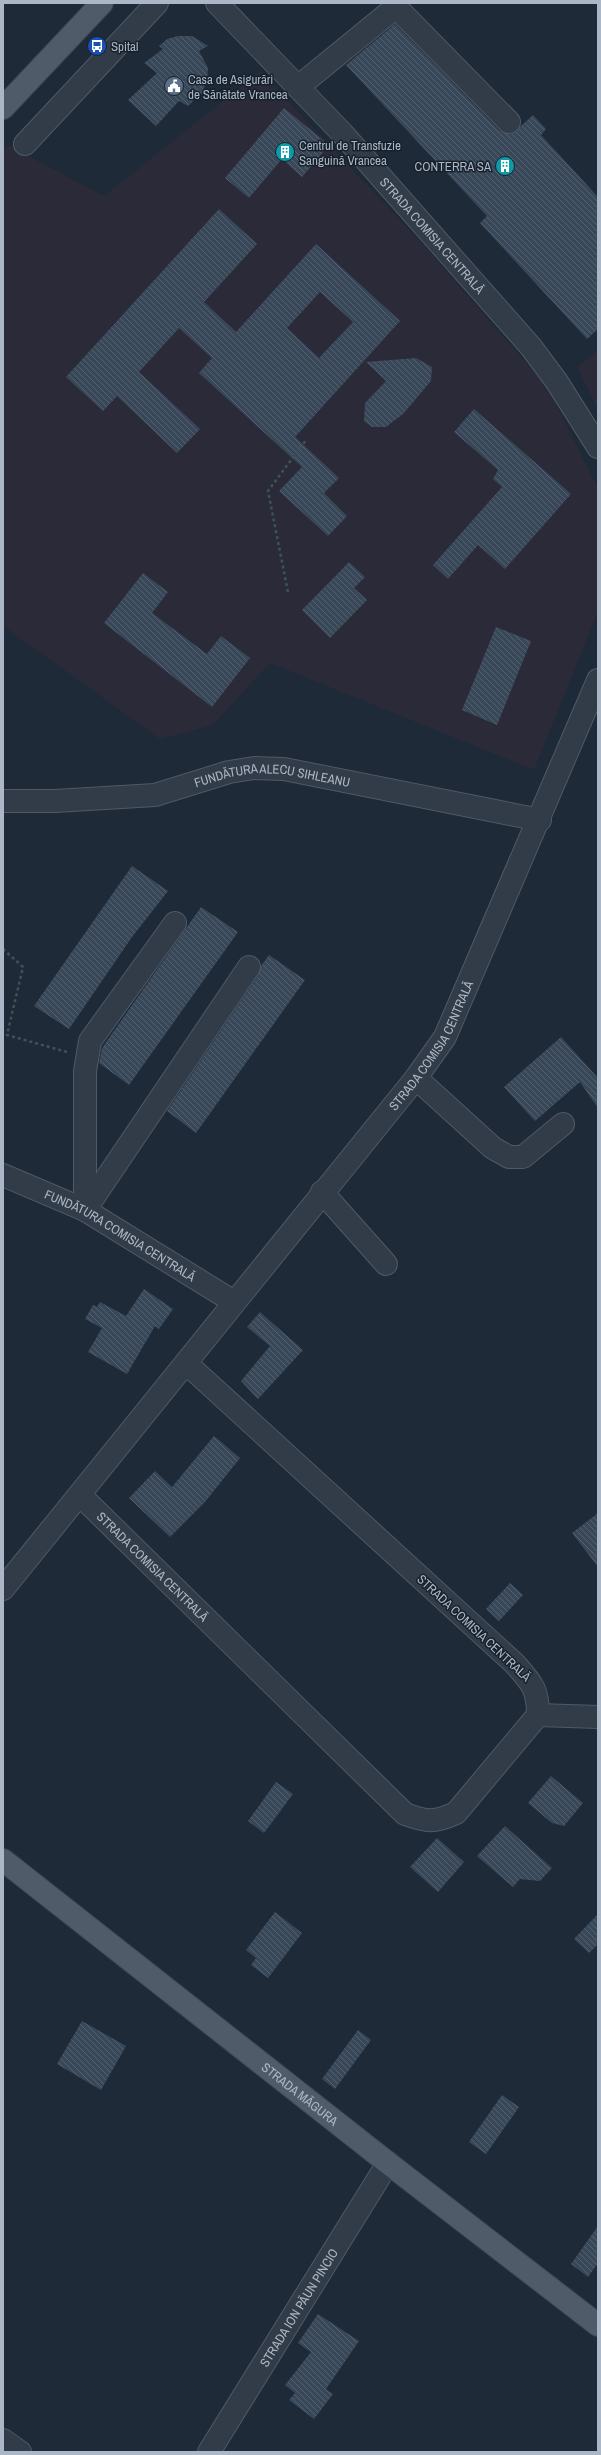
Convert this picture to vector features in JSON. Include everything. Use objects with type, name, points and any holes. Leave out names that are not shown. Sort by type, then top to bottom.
[{"type":"main road","points":[[3,108],[102,3]]},
{"type":"main road","name":"STRADA MĂGURA","points":[[3,1860],[388,2164],[598,2325]]},
{"type":"street","points":[[25,144],[157,3]]},
{"type":"street","name":"STRADA COMISIA CENTRALĂ","points":[[217,3],[343,134],[531,346],[557,382],[598,447]]},
{"type":"street","points":[[298,87],[396,7],[508,122]]},
{"type":"street","name":"STRADA COMISIA CENTRALĂ","points":[[3,1590],[187,1364],[234,1302],[322,1192],[416,1078],[445,1037],[455,1018],[540,820],[598,680]]},
{"type":"street","name":"FUNDĂTURA ALECU SIHLEANU","points":[[3,801],[54,801],[154,795],[229,772],[254,768],[284,768],[540,820]]},
{"type":"street","points":[[84,1210],[85,1071],[90,1041],[175,923]]},
{"type":"street","points":[[84,1210],[249,967]]},
{"type":"street","points":[[416,1078],[493,1148],[509,1157],[523,1158],[563,1124]]},
{"type":"street","name":"FUNDĂTURA COMISIA CENTRALĂ","points":[[3,1175],[84,1210],[234,1302]]},
{"type":"street","points":[[322,1192],[386,1264]]},
{"type":"street","name":"STRADA COMISIA CENTRALĂ","points":[[80,1494],[405,1814],[426,1821],[440,1820],[456,1812],[538,1715],[538,1699],[533,1684],[515,1664],[187,1364]]},
{"type":"street","points":[[538,1715],[598,1717]]},
{"type":"street","name":"STRADA ION PĂUN PINCIO","points":[[209,2452],[388,2164]]},
{"type":"street","points":[[3,2440],[20,2452]]},
{"type":"path","points":[[288,592],[268,491],[306,440]]},
{"type":"path","points":[[3,949],[23,967],[7,1035],[87,1057]]},
{"type":"shaded area","points":[[260,71],[428,250],[549,389],[598,489],[598,611],[534,770],[270,663],[213,725],[160,739],[3,626],[3,151],[8,145],[104,196]]},
{"type":"shaded area","points":[[598,350],[598,410],[577,367]]},
{"type":"building","name":"CONTERRA SA","points":[[395,24],[500,131],[512,134],[533,115],[546,129],[541,135],[598,197],[598,329],[587,339],[480,223],[487,216],[346,65]]},
{"type":"building","name":"Casa de Asigurări de Sănătate Vrancea","points":[[178,36],[192,36],[208,46],[199,51],[208,68],[207,80],[202,93],[188,106],[179,101],[156,126],[128,100],[157,73],[144,63],[163,49],[159,46],[167,39]]},
{"type":"building","name":"Centrul de Transfuzie Sanguină Vrancea","points":[[284,108],[329,145],[302,177],[282,159],[249,198],[225,178]]},
{"type":"building","points":[[219,209],[257,244],[204,302],[236,332],[316,244],[400,321],[295,437],[339,478],[324,493],[347,516],[328,536],[279,491],[302,467],[199,373],[212,358],[179,328],[139,372],[200,429],[177,453],[117,396],[103,411],[66,377]],"holes":[[[320,292],[353,322],[319,358],[287,328]]]},
{"type":"building","points":[[416,358],[432,367],[431,381],[403,414],[386,427],[372,427],[364,421],[365,403],[386,381],[366,362]]},
{"type":"building","points":[[474,409],[571,494],[505,569],[478,545],[448,579],[433,565],[502,487],[493,479],[498,470],[454,432]]},
{"type":"building","points":[[349,562],[365,577],[354,588],[367,600],[330,638],[302,610]]},
{"type":"building","points":[[143,573],[168,592],[152,613],[207,654],[221,636],[250,658],[212,707],[104,623]]},
{"type":"building","points":[[496,627],[531,641],[497,725],[462,710]]},
{"type":"building","points":[[132,866],[168,891],[132,937],[69,1029],[34,1006]]},
{"type":"building","points":[[201,907],[238,932],[129,1085],[99,1063],[102,1048]]},
{"type":"building","points":[[269,955],[305,980],[196,1133],[167,1111],[259,974],[261,966]]},
{"type":"building","points":[[561,1037],[598,1078],[598,1108],[580,1082],[535,1121],[504,1087]]},
{"type":"building","points":[[144,1289],[173,1309],[159,1329],[155,1326],[127,1374],[88,1352],[102,1328],[85,1319],[93,1305],[97,1307],[100,1302],[126,1316]]},
{"type":"building","points":[[260,1312],[303,1350],[258,1399],[241,1381],[270,1346],[247,1327]]},
{"type":"building","points":[[214,1436],[240,1458],[205,1502],[170,1537],[129,1498],[155,1471],[172,1487]]},
{"type":"building","points":[[598,1513],[598,1567],[572,1533]]},
{"type":"building","points":[[510,1583],[523,1595],[499,1621],[486,1609]]},
{"type":"building","points":[[551,1776],[583,1803],[564,1826],[552,1823],[528,1803]]},
{"type":"building","points":[[276,1782],[293,1794],[264,1833],[248,1821]]},
{"type":"building","points":[[505,1826],[552,1868],[540,1881],[520,1879],[513,1887],[477,1856]]},
{"type":"building","points":[[437,1838],[464,1862],[438,1892],[410,1867]]},
{"type":"building","points":[[275,1912],[302,1933],[268,1978],[251,1965],[256,1958],[246,1950]]},
{"type":"building","points":[[598,1914],[598,1944],[589,1953],[574,1939]]},
{"type":"building","points":[[82,2021],[126,2046],[101,2090],[57,2064]]},
{"type":"building","points":[[358,2030],[371,2040],[335,2089],[322,2079]]},
{"type":"building","points":[[502,2095],[519,2107],[486,2154],[469,2142]]},
{"type":"building","points":[[598,2226],[598,2263],[588,2277],[571,2264]]},
{"type":"building","points":[[318,2314],[359,2341],[326,2389],[333,2394],[314,2419],[289,2400],[295,2393],[285,2385],[311,2352],[298,2343]]},
{"type":"place","name":"Spital","points":[[97,46]]},
{"type":"place","name":"Casa de Asigurări de Sănătate Vrancea","points":[[174,86]]},
{"type":"place","name":"Centrul de Transfuzie Sanguină Vrancea","points":[[285,152]]},
{"type":"place","name":"CONTERRA SA","points":[[505,166]]}]
